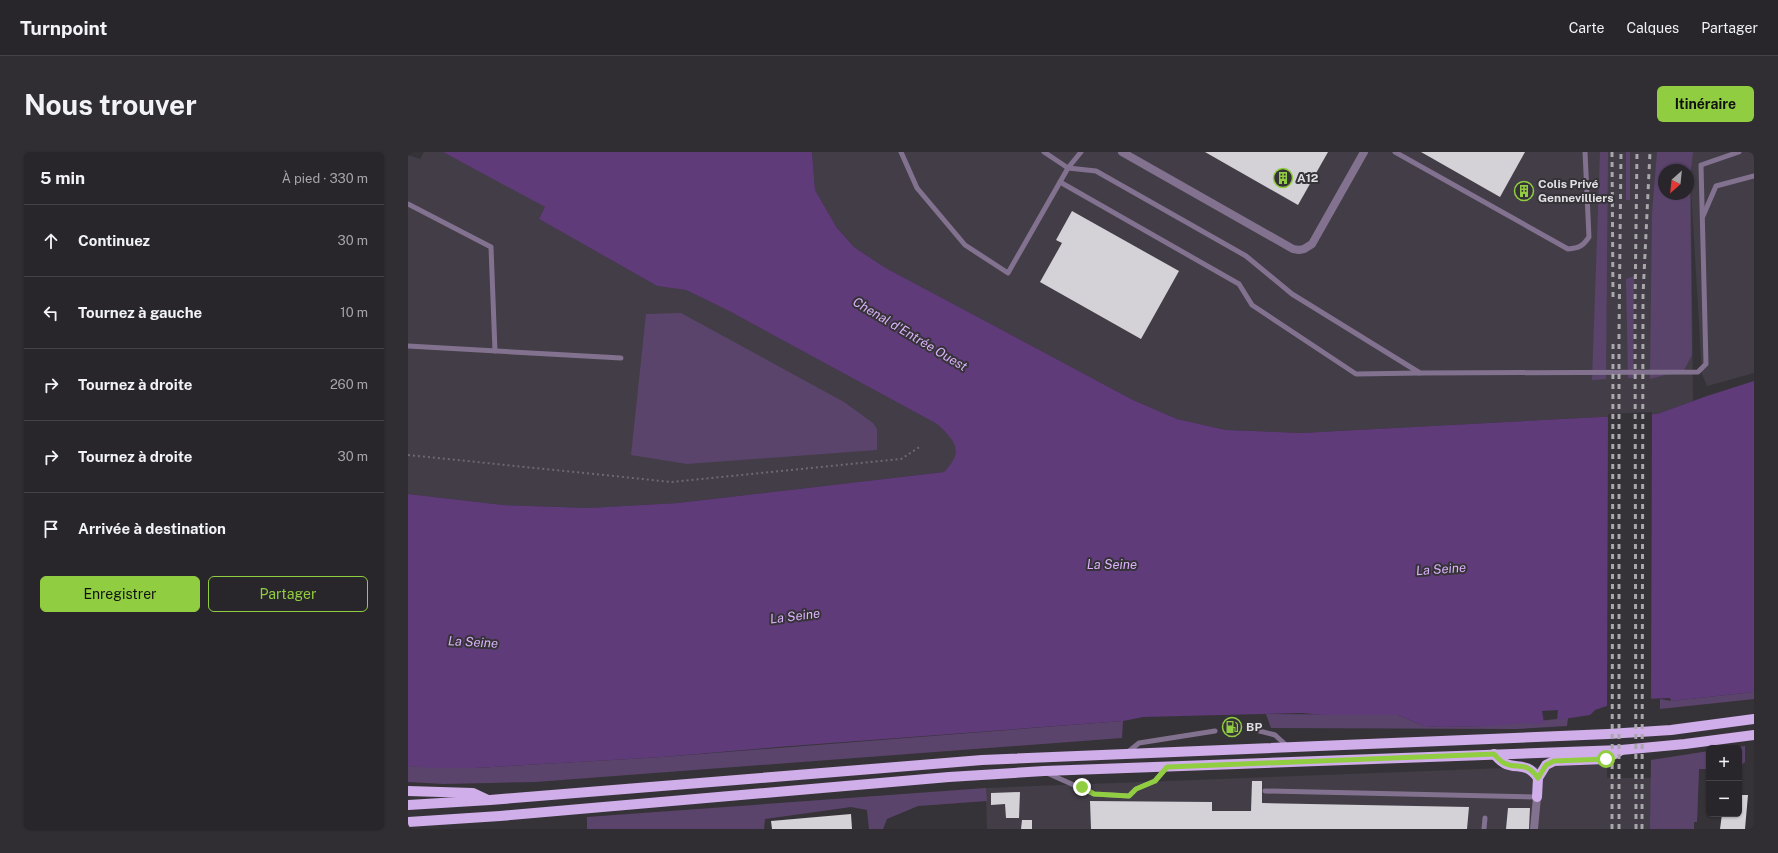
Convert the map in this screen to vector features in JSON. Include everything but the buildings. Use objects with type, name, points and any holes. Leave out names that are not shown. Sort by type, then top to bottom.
[{"type":"main road","points":[[408,805],[490,800],[982,760],[1128,752],[1608,734],[1671,730],[1754,719]]},
{"type":"main road","points":[[408,822],[508,816],[1044,771],[1621,750],[1679,745],[1754,735]]},
{"type":"main road","points":[[1537,797],[1538,778],[1546,765],[1554,761],[1606,759],[1621,750]]},
{"type":"main road","points":[[1494,754],[1504,763],[1522,766],[1534,772],[1538,778]]},
{"type":"main road","points":[[408,791],[473,793],[490,800]]},
{"type":"street","points":[[1122,152],[1293,249],[1299,250],[1312,244],[1364,152]]},
{"type":"street","points":[[1534,829],[1537,797]]},
{"type":"lane","points":[[901,152],[917,188],[965,244],[1008,272],[1068,168],[1081,152]]},
{"type":"lane","points":[[1044,152],[1068,168],[1096,171],[1246,256],[1292,294],[1420,372]]},
{"type":"lane","points":[[1395,152],[1568,249],[1578,248],[1584,244],[1589,237],[1586,152]]},
{"type":"lane","points":[[1060,182],[1239,284],[1252,304],[1356,374],[1420,372],[1698,372],[1706,364],[1701,165],[1739,152]]},
{"type":"lane","points":[[1703,216],[1716,186],[1754,176]]},
{"type":"lane","points":[[408,204],[491,247],[495,351]]},
{"type":"lane","points":[[408,346],[621,358]]},
{"type":"lane","points":[[1256,730],[1275,736],[1287,746]]},
{"type":"lane","points":[[1128,752],[1139,743],[1214,731]]},
{"type":"lane","points":[[1044,771],[1094,794],[1129,796],[1136,789],[1155,781],[1167,767]]},
{"type":"lane","points":[[1265,791],[1537,797]]},
{"type":"lane","points":[[1484,829],[1485,818]]},
{"type":"path","points":[[408,455],[672,482],[901,459],[921,446]]},
{"type":"shaded area","points":[[424,152],[443,152],[546,207],[539,219],[657,286],[686,290],[729,311],[937,424],[952,439],[956,447],[956,456],[952,464],[944,472],[678,503],[588,508],[503,505],[408,494],[408,155],[420,159]]},
{"type":"shaded area","points":[[812,152],[1754,152],[1754,373],[1707,386],[1702,374],[1692,200],[1694,200],[1694,164],[1658,164],[1658,200],[1691,200],[1693,401],[1657,414],[1301,433],[1226,430],[1177,419],[1133,400],[884,267],[854,247],[837,228],[815,190]]},
{"type":"shaded area","points":[[1600,152],[1608,152],[1606,379],[1592,380]]},
{"type":"shaded area","points":[[1626,152],[1630,152],[1630,200],[1626,200]]},
{"type":"shaded area","points":[[1657,152],[1693,152],[1692,164],[1658,164],[1658,200],[1690,200],[1692,355],[1684,370],[1650,379],[1652,213]]},
{"type":"shaded area","points":[[1634,276],[1633,378],[1628,378],[1626,279]]},
{"type":"shaded area","points":[[681,313],[844,402],[873,423],[877,429],[877,450],[687,464],[631,455],[646,314]]},
{"type":"shaded area","points":[[1754,692],[1754,699],[1660,709],[1660,699],[1671,701]]},
{"type":"shaded area","points":[[1266,714],[1398,715],[1424,726],[1441,727],[1486,726],[1568,718],[1567,726],[1517,729],[1271,728]]},
{"type":"shaded area","points":[[1123,721],[1122,738],[535,782],[444,784],[408,782],[408,766],[475,768],[663,757]]},
{"type":"shaded area","points":[[1742,746],[1745,746],[1745,762],[1742,764]]},
{"type":"shaded area","points":[[1706,751],[1706,769],[1699,769],[1697,822],[1694,822],[1694,829],[1650,829],[1651,760]]},
{"type":"shaded area","points":[[1607,764],[1607,778],[1651,778],[1699,769],[1697,822],[1694,822],[1694,829],[987,829],[986,788]]},
{"type":"shaded area","points":[[986,788],[987,801],[918,806],[887,819],[883,829],[869,829],[867,810],[851,807],[765,819],[764,829],[587,829],[587,817]]},
{"type":"water","name":"La Seine","points":[[443,152],[812,152],[815,190],[837,228],[854,247],[884,267],[1133,400],[1177,419],[1226,430],[1301,433],[1657,414],[1754,381],[1754,692],[1671,701],[1670,698],[1618,700],[1618,702],[1595,710],[1590,715],[1557,720],[1558,710],[1542,711],[1544,723],[1538,724],[1520,723],[1493,726],[1441,727],[1424,726],[1398,715],[1324,715],[1302,713],[1143,717],[1123,721],[663,757],[475,768],[431,768],[408,766],[408,494],[503,505],[588,508],[678,503],[944,472],[950,465],[956,452],[953,441],[937,424],[729,311],[686,290],[657,286],[539,219],[545,207]]},
{"type":"pier","points":[[1652,412],[1651,701],[1620,702],[1607,707],[1608,414]]},
{"type":"railway","points":[[1612,152],[1613,298]]},
{"type":"railway","points":[[1619,829],[1619,335],[1621,152]]},
{"type":"railway","points":[[1636,829],[1635,307],[1637,152]]},
{"type":"railway","points":[[1642,829],[1643,295],[1650,152]]},
{"type":"railway","points":[[1612,829],[1613,344]]},
{"type":"place","name":"A12","points":[[1283,178]]},
{"type":"place","name":"Colis Privé Gennevilliers","points":[[1524,191]]},
{"type":"place","name":"BP","points":[[1232,727]]},
{"type":"route","points":[[1082,787],[1094,794],[1129,796],[1136,789],[1155,781],[1167,767],[1494,754],[1504,763],[1522,766],[1534,772],[1538,778],[1546,765],[1554,761],[1606,759]]},
{"type":"water label","name":"Chenal d'Entrée Ouest","points":[[910,334]]}]
